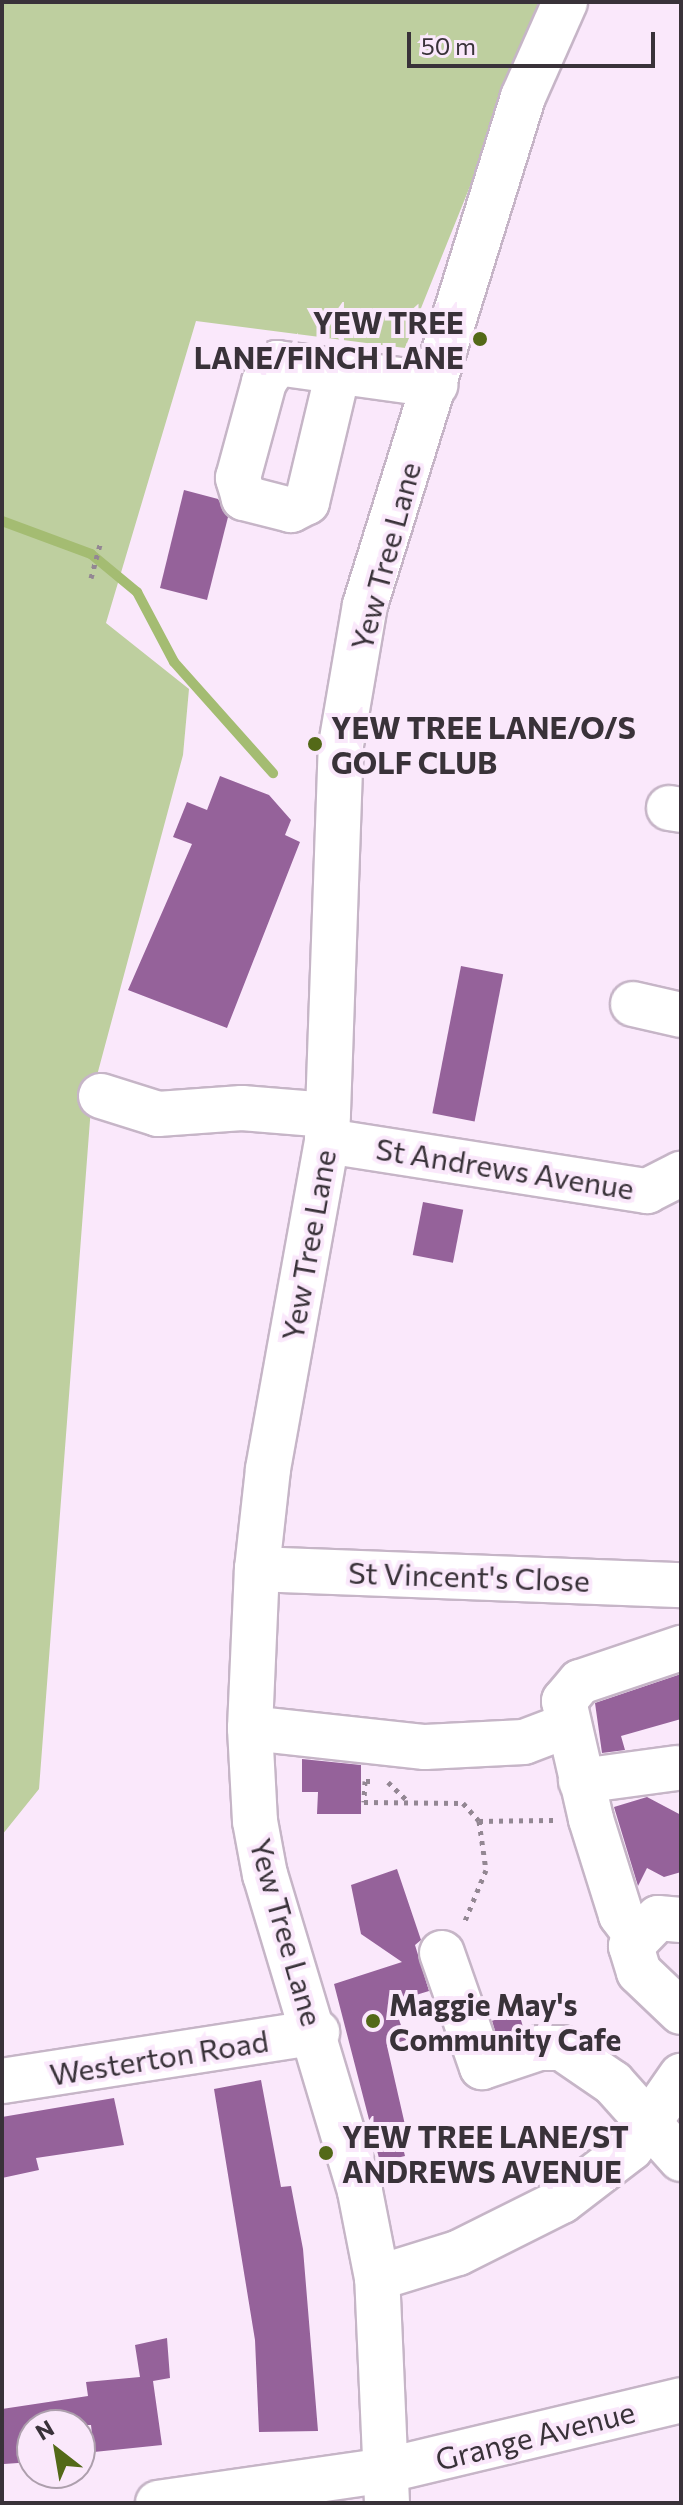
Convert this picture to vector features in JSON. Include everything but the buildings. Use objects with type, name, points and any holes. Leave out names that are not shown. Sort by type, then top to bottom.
[{"type":"street","name":"Yew Tree Lane","points":[[387,2487],[377,2278],[317,2032],[265,1875],[250,1728],[257,1569],[268,1469],[327,1128],[341,745],[365,605],[523,97],[565,2]]},
{"type":"street","points":[[338,372],[435,385]]},
{"type":"street","points":[[633,1004],[681,1015]]},
{"type":"street","name":"St Andrews Avenue","points":[[101,1096],[158,1114],[242,1108],[327,1128],[647,1191],[681,1174]]},
{"type":"street","name":"St Vincent's Close","points":[[257,1569],[681,1585]]},
{"type":"street","points":[[636,1935],[621,1915],[566,1726],[564,1701],[580,1682],[681,1648]]},
{"type":"street","points":[[250,1728],[425,1747],[524,1742],[566,1726]]},
{"type":"street","points":[[586,1800],[677,1768]]},
{"type":"street","points":[[681,1920],[658,1918],[636,1935],[632,1960],[681,2012]]},
{"type":"street","points":[[442,1953],[482,2067],[539,2048],[562,2048],[613,2083],[681,2159]]},
{"type":"street","name":"Westerton Road","points":[[2,2081],[317,2032]]},
{"type":"street","points":[[377,2278],[458,2253],[562,2201],[651,2124],[681,2076]]},
{"type":"street","name":"Grange Avenue","points":[[158,2503],[387,2487],[681,2400]]},
{"type":"path","points":[[91,578],[101,540]]},
{"type":"path","points":[[409,1802],[386,1781],[365,1781],[364,1802],[463,1803],[479,1821],[486,1870],[456,1939],[442,1953]]},
{"type":"path","points":[[479,1821],[586,1800]]},
{"type":"green space","points":[[2,2],[544,2],[405,348],[196,321],[106,623],[189,689],[183,755],[92,1094],[39,1789],[2,1835]]},
{"type":"waterway","points":[[2,521],[91,554],[137,592],[174,662],[273,773]]},
{"type":"place","name":"YEW TREE LANE/FINCH LANE","points":[[480,339]]},
{"type":"place","name":"YEW TREE LANE/O/S GOLF CLUB","points":[[315,744]]},
{"type":"place","name":"Maggie May's Community Cafe","points":[[373,2021]]},
{"type":"place","name":"YEW TREE LANE/ST ANDREWS AVENUE","points":[[326,2153]]}]
